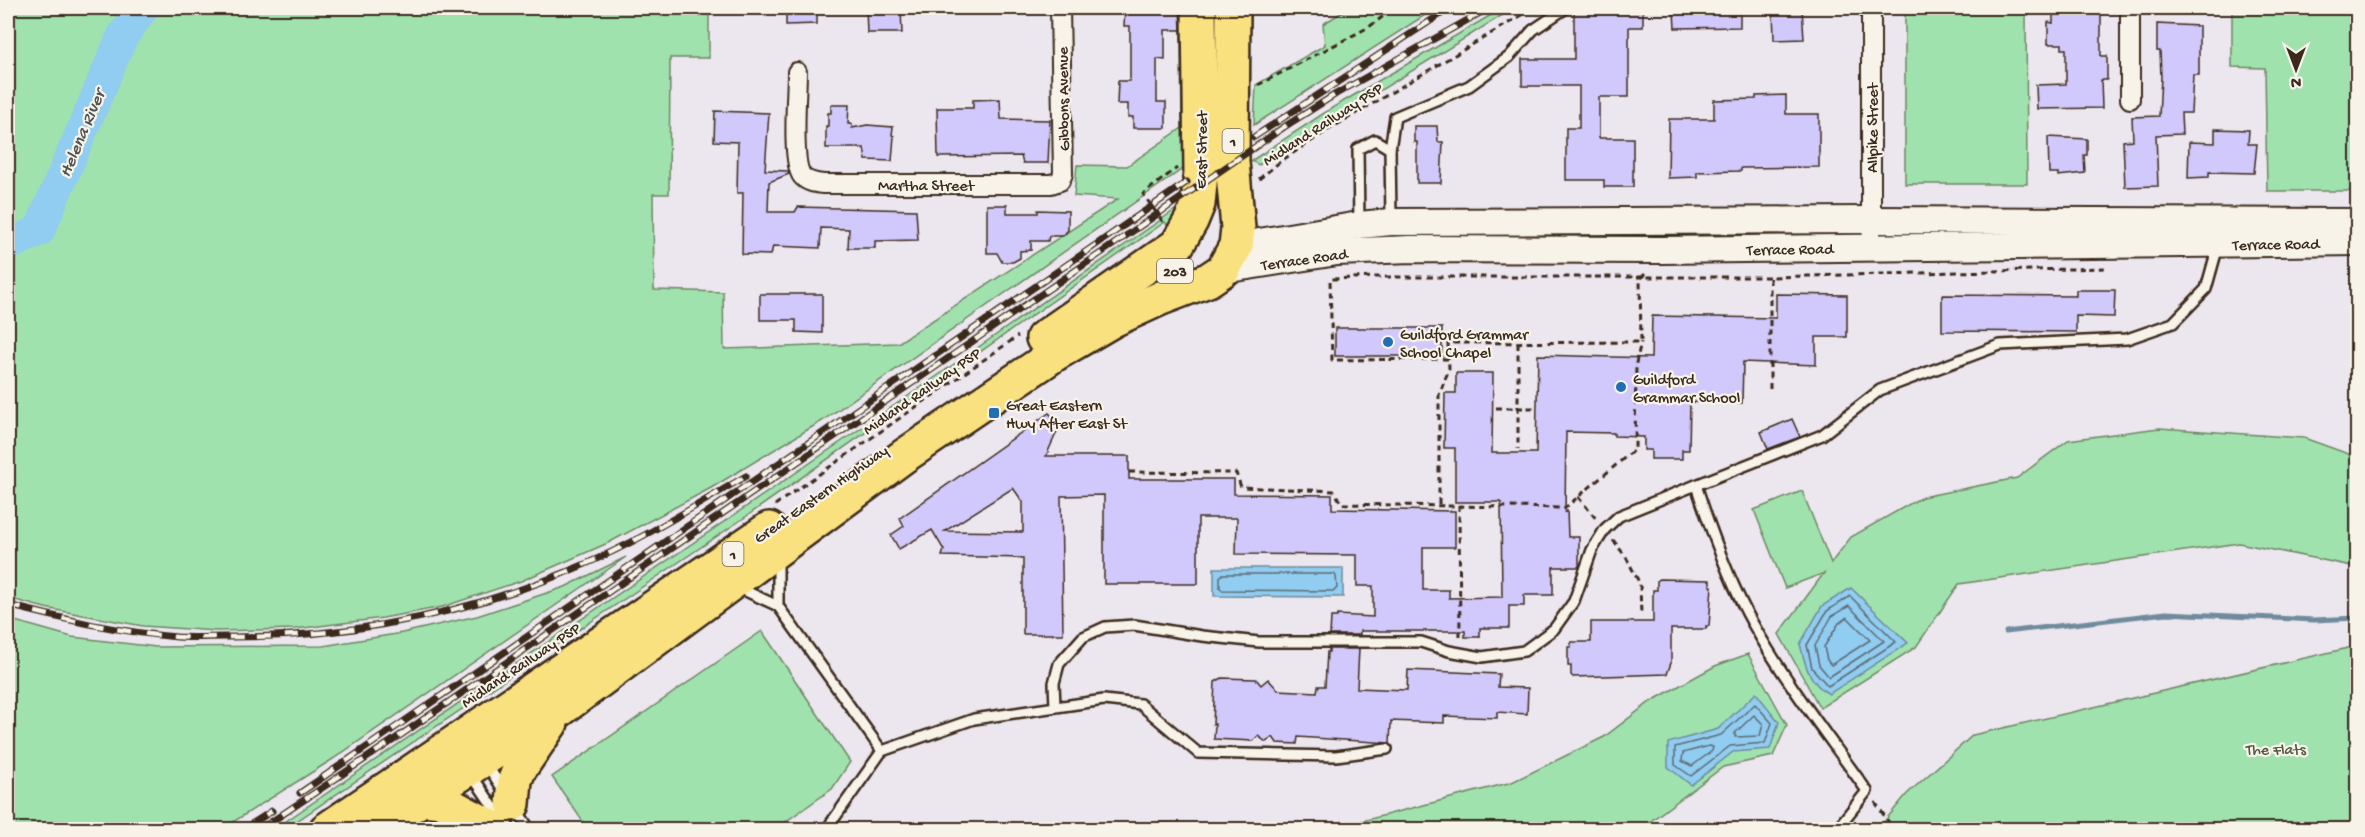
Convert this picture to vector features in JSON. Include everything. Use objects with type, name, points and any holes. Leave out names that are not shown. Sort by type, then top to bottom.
[{"type":"highway","name":"East Street","points":[[1114,290],[1177,245],[1171,236],[1198,204],[1201,184],[1199,8]]},
{"type":"highway","name":"East Street","points":[[1230,258],[1238,223],[1232,162],[1233,8]]},
{"type":"highway","name":"203","points":[[1114,290],[1143,288],[1202,257],[1230,258]]},
{"type":"highway","name":"Great Eastern Highway","points":[[327,830],[468,752],[560,710],[904,456],[1056,354],[1120,316],[1208,280],[1230,258]]},
{"type":"highway","name":"Great Eastern Highway","points":[[375,830],[422,799],[468,752],[742,548],[1114,290]]},
{"type":"highway","points":[[422,799],[443,801],[512,823],[515,780],[519,770],[560,710]]},
{"type":"street","name":"Gibbons Avenue","points":[[1051,184],[1060,181],[1063,174],[1060,8]]},
{"type":"street","name":"Allpike Street","points":[[1871,8],[1871,248]]},
{"type":"street","points":[[2130,8],[2130,99]]},
{"type":"street","name":"Martha Street","points":[[797,72],[796,160],[803,178],[812,183],[1051,184]]},
{"type":"street","name":"Terrace Road","points":[[1230,258],[1359,225],[1391,222],[1870,220],[2358,222]]},
{"type":"street","name":"Terrace Road","points":[[1230,258],[1410,249],[1661,250],[2358,242]]},
{"type":"lane","points":[[1391,222],[1390,149],[1395,117],[1469,86],[1509,57],[1533,30],[1566,8]]},
{"type":"lane","points":[[1359,225],[1358,149],[1375,140],[1390,149]]},
{"type":"lane","points":[[1055,707],[1054,683],[1059,664],[1083,637],[1105,627],[1134,626],[1259,642],[1421,642],[1482,657],[1524,651],[1554,629],[1574,601],[1592,550],[1605,529],[1619,516],[1822,435],[1880,390],[2000,345],[2127,339],[2173,323],[2206,289],[2218,244]]},
{"type":"lane","points":[[1696,485],[1712,534],[1753,624],[1803,702],[1867,791],[1836,830]]},
{"type":"lane","points":[[778,550],[778,606]]},
{"type":"lane","points":[[731,584],[778,606],[882,751]]},
{"type":"lane","points":[[826,830],[882,751],[974,719],[1055,707],[1104,700],[1140,704],[1198,753],[1336,756],[1387,749]]},
{"type":"lane","points":[[468,752],[512,823]]},
{"type":"lane","points":[[468,752],[512,823]]},
{"type":"path","points":[[1258,85],[1369,27],[1394,8]]},
{"type":"path","name":"Midland Railway PSP","points":[[1256,182],[1281,161],[1328,129],[1534,8]]},
{"type":"path","points":[[1171,236],[1143,194],[1179,166]]},
{"type":"path","points":[[1129,472],[1236,473],[1241,487],[1334,491],[1342,504],[1565,508],[1635,449],[1635,363],[1641,342],[1640,279],[1662,258],[1661,250]]},
{"type":"path","points":[[1448,359],[1332,360],[1330,279],[1376,277],[1640,279],[2117,268]]},
{"type":"path","points":[[1770,277],[1770,389]]},
{"type":"path","name":"Midland Railway PSP","points":[[766,511],[1024,332]]},
{"type":"path","points":[[1518,342],[1518,449]]},
{"type":"path","points":[[1439,504],[1439,395],[1449,369],[1448,343],[1641,342]]},
{"type":"path","points":[[1496,408],[1534,408]]},
{"type":"path","points":[[1578,497],[1626,557],[1640,584],[1641,615]]},
{"type":"path","points":[[1460,505],[1460,653]]},
{"type":"path","points":[[1867,791],[1894,830]]},
{"type":"green space","points":[[17,8],[709,8],[709,58],[670,58],[669,194],[653,194],[654,290],[723,292],[724,349],[898,343],[1118,199],[1074,196],[1077,165],[1127,166],[1182,128],[1181,30],[1188,30],[1191,163],[822,421],[711,488],[608,543],[521,581],[442,607],[383,618],[295,629],[217,631],[143,626],[45,608],[8,598],[8,25]]},
{"type":"green space","points":[[1349,8],[1436,8],[1254,125],[1256,85],[1325,45],[1323,24]]},
{"type":"green space","points":[[1503,8],[1514,8],[1259,165],[1251,161],[1332,108]]},
{"type":"green space","points":[[2232,8],[2357,8],[2357,191],[2267,191],[2265,68],[2232,67]]},
{"type":"green space","points":[[1905,10],[2026,10],[2027,184],[1905,184]]},
{"type":"green space","points":[[1182,205],[1170,229],[1165,222],[744,518],[285,829],[273,830],[927,383]]},
{"type":"green space","points":[[2159,428],[2304,438],[2357,457],[2357,567],[2239,543],[1959,584],[1916,647],[1820,708],[1779,634],[1824,573],[1785,588],[1754,510],[1802,491],[1831,563],[1851,537],[1922,497],[2017,478],[2068,440]]},
{"type":"green space","points":[[626,557],[333,759],[222,829],[8,829],[8,619],[72,637],[156,647],[323,646],[402,633],[477,616],[565,587]]},
{"type":"green space","points":[[762,631],[850,762],[832,789],[775,829],[588,829],[552,777]]},
{"type":"green space","name":"The Flats","points":[[2357,646],[2357,829],[1878,829],[1907,794],[1973,735]]},
{"type":"green space","points":[[1748,654],[1787,725],[1773,756],[1723,767],[1640,829],[1328,830],[1512,782],[1604,737],[1650,702],[1715,666]]},
{"type":"green space","points":[[1162,823],[1299,829],[1115,829]]},
{"type":"water","points":[[1214,568],[1343,568],[1343,597],[1214,596]]},
{"type":"water","points":[[1851,588],[1908,643],[1829,694],[1812,679],[1800,644],[1822,606]]},
{"type":"water","points":[[1756,693],[1779,722],[1770,749],[1733,752],[1691,785],[1668,767],[1668,743],[1718,729]]},
{"type":"building","points":[[786,8],[817,8],[817,24],[786,25]]},
{"type":"building","points":[[866,8],[901,8],[902,33],[867,33]]},
{"type":"building","points":[[1125,8],[1180,8],[1181,30],[1165,30],[1165,60],[1157,59],[1157,102],[1166,102],[1166,128],[1133,128],[1133,117],[1128,117],[1128,104],[1117,104],[1118,81],[1130,81],[1130,26],[1124,26]]},
{"type":"building","points":[[1574,8],[1643,8],[1643,27],[1629,27],[1629,97],[1599,97],[1599,138],[1633,138],[1633,187],[1604,187],[1604,180],[1566,180],[1566,128],[1579,128],[1579,86],[1522,86],[1522,59],[1574,59]]},
{"type":"building","points":[[1683,8],[1740,9],[1740,27],[1675,28],[1674,11],[1683,10]]},
{"type":"building","points":[[1802,8],[1804,39],[1774,40],[1773,9]]},
{"type":"building","points":[[2101,8],[2101,56],[2107,56],[2107,80],[2101,80],[2102,108],[2037,109],[2036,85],[2066,84],[2066,49],[2062,49],[2062,44],[2048,44],[2048,22],[2053,23],[2053,9]]},
{"type":"building","points":[[2157,24],[2199,26],[2199,75],[2193,75],[2191,113],[2181,113],[2182,134],[2156,135],[2158,186],[2125,187],[2123,141],[2133,140],[2132,117],[2159,116],[2161,77],[2160,51],[2157,51]]},
{"type":"building","points":[[1786,95],[1786,114],[1819,114],[1819,167],[1741,168],[1741,171],[1697,172],[1697,177],[1668,178],[1669,119],[1714,119],[1714,100],[1756,99],[1756,96]]},
{"type":"building","points":[[1000,99],[1001,119],[1050,120],[1048,163],[1023,163],[1021,156],[938,157],[937,108],[973,108],[973,100]]},
{"type":"building","points":[[831,105],[849,105],[848,124],[852,124],[852,128],[867,125],[893,127],[892,161],[866,160],[864,148],[826,148],[826,126],[828,126],[828,113],[831,113]]},
{"type":"building","points":[[715,111],[769,113],[765,170],[788,171],[789,174],[769,182],[768,212],[795,212],[798,207],[916,210],[918,240],[875,241],[875,248],[848,248],[849,229],[821,228],[820,248],[773,246],[771,255],[742,254],[743,193],[737,193],[738,142],[714,141]]},
{"type":"building","points":[[1414,126],[1437,126],[1438,142],[1443,142],[1441,183],[1417,183],[1417,142],[1414,142]]},
{"type":"building","points":[[2215,129],[2249,130],[2248,144],[2257,144],[2254,173],[2209,172],[2209,177],[2188,178],[2189,142],[2215,143]]},
{"type":"building","points":[[2048,137],[2087,139],[2087,155],[2084,155],[2085,173],[2058,176],[2058,173],[2049,173]]},
{"type":"building","points":[[987,205],[1007,205],[1007,213],[1038,213],[1038,210],[1068,211],[1068,230],[1063,236],[1049,236],[1048,241],[1031,241],[1031,250],[1020,251],[1020,258],[1013,262],[1002,262],[997,253],[987,253]]},
{"type":"building","points":[[2076,290],[2115,290],[2114,317],[2076,316],[2076,332],[1942,331],[1942,295],[2076,296]]},
{"type":"building","points":[[760,294],[822,294],[822,333],[796,332],[796,320],[760,320]]},
{"type":"building","points":[[1776,294],[1847,295],[1847,337],[1816,337],[1816,365],[1743,362],[1742,403],[1690,402],[1689,450],[1682,450],[1682,459],[1651,459],[1651,450],[1644,450],[1644,437],[1614,436],[1614,433],[1566,432],[1565,512],[1567,511],[1568,537],[1579,537],[1579,567],[1553,567],[1553,595],[1524,595],[1524,606],[1509,606],[1509,628],[1480,628],[1480,637],[1465,637],[1465,631],[1360,631],[1360,635],[1330,635],[1331,617],[1337,617],[1337,615],[1373,617],[1373,586],[1357,586],[1357,555],[1236,554],[1237,518],[1198,518],[1198,584],[1104,584],[1104,495],[1061,496],[1063,634],[1023,634],[1023,558],[942,556],[944,550],[932,530],[899,549],[891,535],[904,526],[900,518],[1049,413],[1060,425],[1046,456],[1129,456],[1129,479],[1234,479],[1234,494],[1332,495],[1332,509],[1455,511],[1455,547],[1423,547],[1423,590],[1449,590],[1449,598],[1502,597],[1501,502],[1455,502],[1455,448],[1444,448],[1445,393],[1456,393],[1456,373],[1493,373],[1492,453],[1536,453],[1538,355],[1651,358],[1652,316],[1776,318]],"holes":[[[1013,488],[1023,502],[1023,532],[945,531]]]},
{"type":"building","name":"Guildford Grammar School Chapel","points":[[1335,328],[1442,328],[1442,356],[1335,356]]},
{"type":"building","points":[[1792,419],[1800,437],[1768,449],[1761,432]]},
{"type":"building","points":[[1660,579],[1710,580],[1710,586],[1712,586],[1709,626],[1706,626],[1706,629],[1671,629],[1671,663],[1667,674],[1573,677],[1571,666],[1568,666],[1568,647],[1571,647],[1571,642],[1591,642],[1591,622],[1653,622],[1653,590],[1657,590],[1657,581]]},
{"type":"building","points":[[1329,649],[1359,649],[1357,688],[1407,690],[1408,670],[1499,674],[1498,687],[1528,688],[1527,714],[1497,712],[1497,718],[1444,716],[1444,723],[1391,721],[1390,743],[1298,737],[1297,744],[1277,743],[1273,737],[1266,742],[1258,736],[1253,741],[1214,739],[1215,682],[1222,678],[1256,679],[1261,685],[1268,679],[1278,690],[1317,692],[1318,686],[1325,686]]},
{"type":"waterway","name":"Helena River","points":[[8,245],[39,231],[122,37],[143,8]]},
{"type":"waterway","points":[[2006,632],[2166,613],[2314,620],[2358,618]]},
{"type":"railway","points":[[1254,137],[1450,8]]},
{"type":"railway","points":[[259,830],[395,739],[1284,127],[1336,94],[1489,8]]},
{"type":"railway","points":[[300,793],[1187,182]]},
{"type":"railway","points":[[8,605],[113,628],[183,637],[272,636],[363,628],[453,610],[497,597],[583,565],[646,534],[746,476]]},
{"type":"railway","points":[[242,830],[272,811]]},
{"type":"place","name":"Guildford Grammar School Chapel","points":[[1388,342]]},
{"type":"place","name":"Guildford Grammar School","points":[[1621,387]]},
{"type":"place","name":"Great Eastern Hwy After East St","points":[[994,413]]}]
